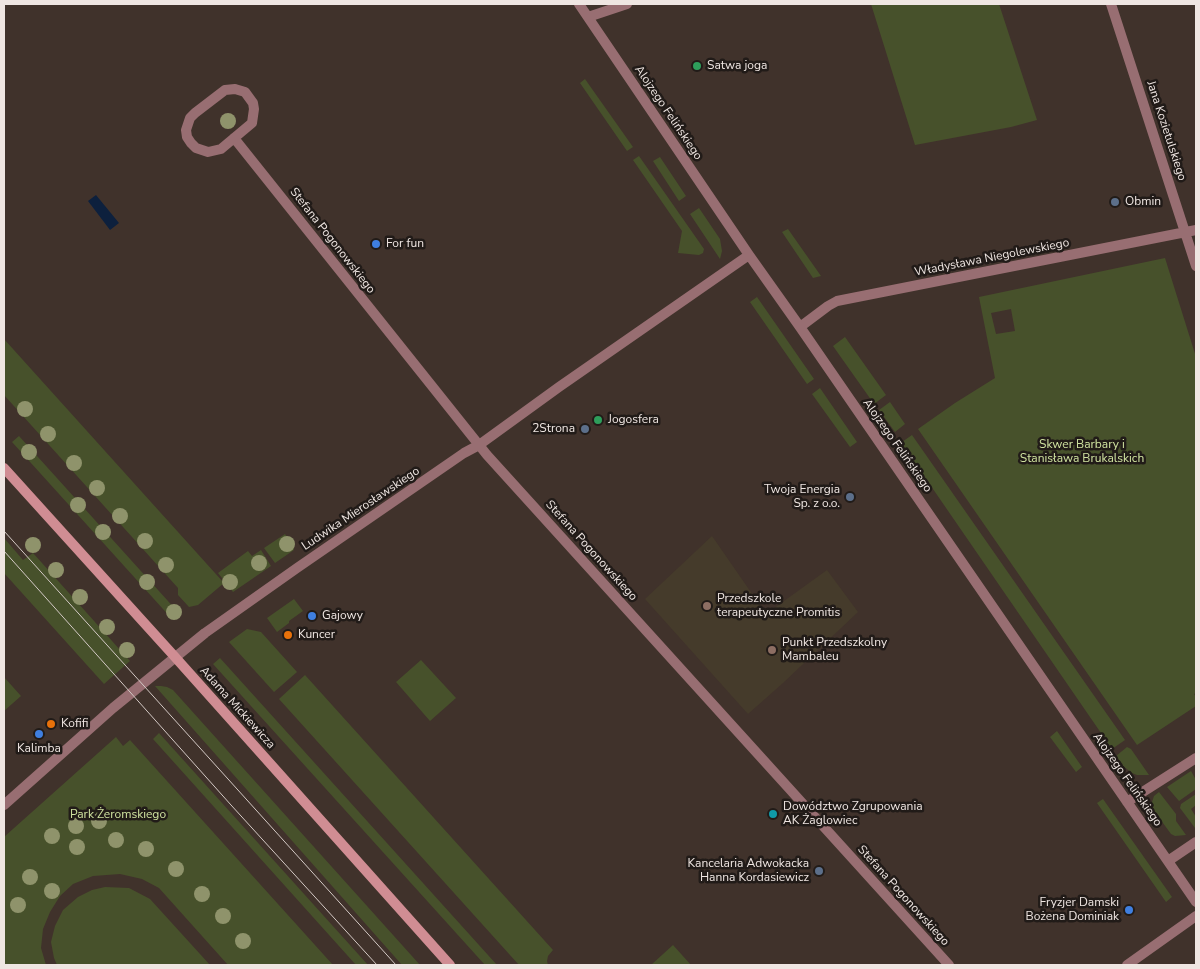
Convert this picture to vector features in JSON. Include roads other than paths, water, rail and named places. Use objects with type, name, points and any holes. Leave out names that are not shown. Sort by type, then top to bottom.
[{"type":"main road","name":"Adama Mickiewicza","points":[[4,468],[450,965]]},
{"type":"street","name":"Alojzego Felińskiego","points":[[579,4],[749,256],[800,327],[1196,902]]},
{"type":"street","points":[[588,17],[627,4]]},
{"type":"street","name":"Jana Kozietulskiego","points":[[1111,4],[1196,266]]},
{"type":"street","points":[[235,89],[244,92],[253,103],[254,109],[252,123],[234,138],[221,149],[208,152],[196,148],[191,143],[187,137],[186,130],[194,113],[225,90],[235,89]]},
{"type":"street","name":"Stefana Pogonowskiego","points":[[234,138],[479,445],[949,965]]},
{"type":"street","name":"Władysława Niegolewskiego","points":[[800,327],[837,301],[1196,230]]},
{"type":"street","name":"Ludwika Mierosławskiego","points":[[4,805],[112,708],[205,633],[464,453],[479,445],[559,387],[749,256]]},
{"type":"street","points":[[1127,802],[1196,758]]},
{"type":"street","points":[[1168,861],[1196,842]]},
{"type":"street","points":[[1127,965],[1196,916]]},
{"type":"water","points":[[96,195],[119,223],[110,230],[88,201]]},
{"type":"tram line","points":[[4,531],[396,965]]},
{"type":"tram line","points":[[4,551],[377,965]]},
{"type":"place","name":"Satwa joga","points":[[697,66]]},
{"type":"place","name":"Obmin","points":[[1115,202]]},
{"type":"place","name":"For fun","points":[[376,244]]},
{"type":"place","name":"Jogosfera","points":[[598,420]]},
{"type":"place","name":"2Strona","points":[[585,429]]},
{"type":"place","name":"Twoja Energia Sp. z o.o.","points":[[850,497]]},
{"type":"place","name":"Przedszkole terapeutyczne Promitis","points":[[707,606]]},
{"type":"place","name":"Gajowy","points":[[312,616]]},
{"type":"place","name":"Kuncer","points":[[288,635]]},
{"type":"place","name":"Punkt Przedszkolny Mambaleu","points":[[772,650]]},
{"type":"place","name":"Kofifi","points":[[51,724]]},
{"type":"place","name":"Kalimba","points":[[39,734]]},
{"type":"place","name":"Dowództwo Zgrupowania AK Żaglowiec","points":[[773,814]]},
{"type":"place","name":"Kancelaria Adwokacka Hanna Kordasiewicz","points":[[819,871]]},
{"type":"place","name":"Fryzjer Damski Bożena Dominiak","points":[[1129,910]]},
{"type":"park label","name":"Skwer Barbary i Stanisława Brukalskich","points":[[1082,452]]},
{"type":"park label","name":"Park Żeromskiego","points":[[118,815]]}]
